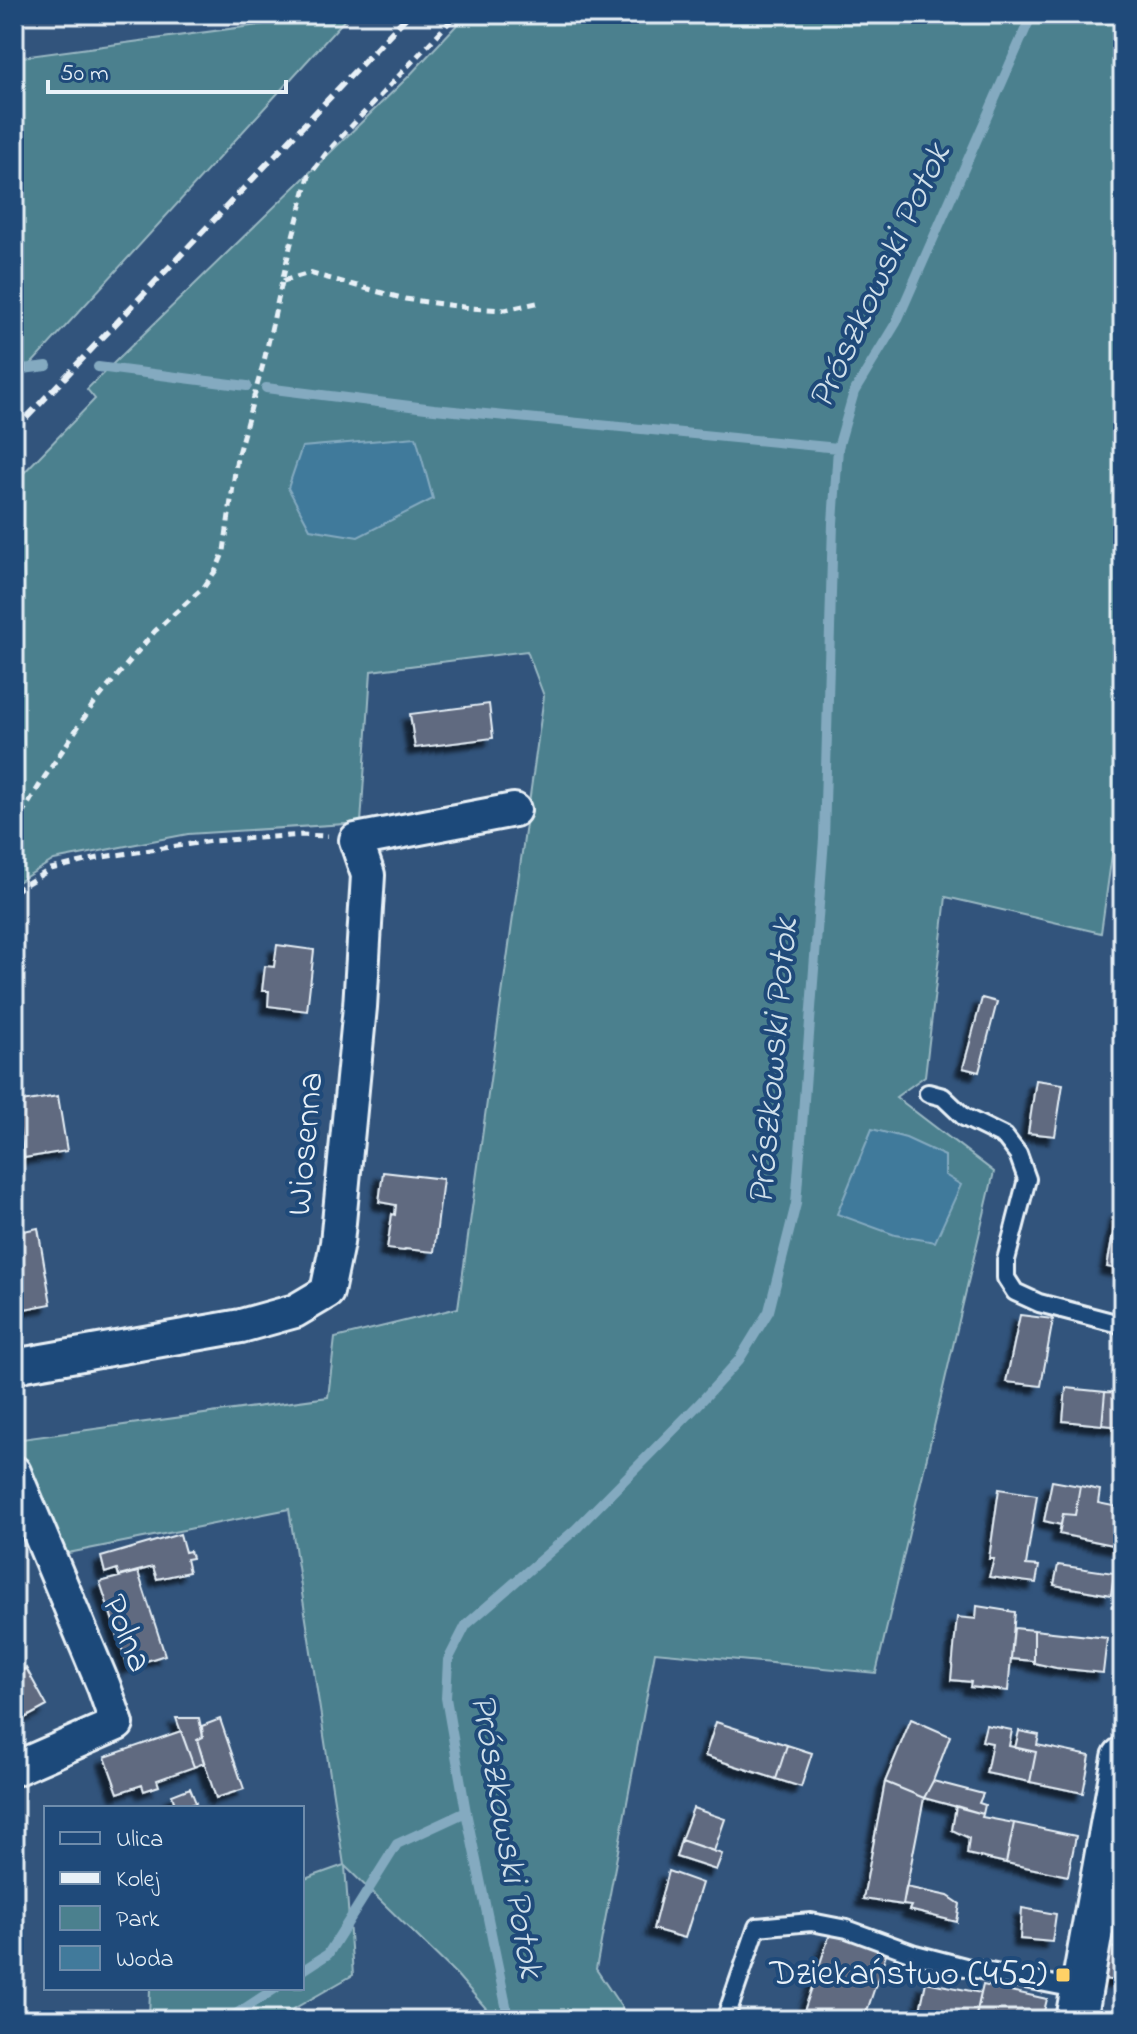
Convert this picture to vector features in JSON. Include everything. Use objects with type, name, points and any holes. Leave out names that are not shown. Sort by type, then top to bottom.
[{"type":"street","points":[[356,840],[514,810]]},
{"type":"street","name":"Wiosenna","points":[[14,1368],[241,1326],[295,1311],[327,1292],[337,1243],[361,992],[368,875],[356,840]]},
{"type":"street","name":"Polna","points":[[14,1472],[117,1724],[14,1769]]},
{"type":"street","points":[[1078,2005],[1123,1758]]},
{"type":"lane","points":[[928,1093],[943,1097],[964,1117],[1005,1137],[1018,1154],[1027,1179],[1006,1260],[1006,1278],[1015,1292],[1039,1303],[1123,1325]]},
{"type":"lane","points":[[725,2020],[757,1927],[811,1922],[847,1929],[915,1954],[965,1967],[1078,2005]]},
{"type":"path","points":[[14,827],[92,706],[155,631],[204,587],[216,570],[224,551],[237,457],[309,176],[328,151],[457,14]]},
{"type":"path","points":[[282,281],[309,273],[405,299],[470,308],[505,310],[541,302]]},
{"type":"path","points":[[14,891],[51,869],[103,857],[195,843],[303,835],[356,840]]},
{"type":"green space","points":[[350,14],[14,383],[14,58]]},
{"type":"green space","points":[[467,14],[1123,14],[1123,776],[1101,933],[946,897],[925,1076],[896,1097],[994,1172],[876,1673],[655,1652],[596,1969],[630,2020],[496,2020],[457,1975],[345,1866],[353,1975],[274,2020],[149,2020],[150,1990],[304,1990],[304,1879],[344,1865],[289,1509],[63,1554],[14,1440],[328,1397],[335,1338],[458,1308],[544,696],[527,651],[371,671],[361,823],[188,834],[54,860],[14,884],[14,483],[95,399],[87,389],[407,78]]},
{"type":"water","points":[[416,437],[433,499],[358,537],[310,529],[288,488],[302,447]]},
{"type":"water","points":[[872,1129],[906,1138],[945,1156],[945,1175],[961,1185],[935,1242],[895,1235],[837,1214]]},
{"type":"building","points":[[489,704],[493,738],[415,748],[410,714]]},
{"type":"building","points":[[277,945],[314,950],[307,1011],[268,1006],[269,991],[262,991],[265,966],[274,967]]},
{"type":"building","points":[[982,998],[997,1002],[979,1072],[963,1068]]},
{"type":"building","points":[[1036,1080],[1063,1084],[1055,1136],[1028,1133]]},
{"type":"building","points":[[58,1096],[67,1151],[24,1158],[15,1103]]},
{"type":"building","points":[[383,1172],[443,1179],[434,1252],[387,1249],[396,1205],[379,1202]]},
{"type":"building","points":[[1117,1212],[1123,1213],[1123,1270],[1107,1267]]},
{"type":"building","points":[[38,1228],[51,1304],[14,1311],[14,1233]]},
{"type":"building","points":[[1020,1315],[1053,1319],[1041,1386],[1006,1382]]},
{"type":"building","points":[[1066,1388],[1105,1392],[1102,1425],[1063,1421]]},
{"type":"building","points":[[1105,1392],[1123,1393],[1123,1427],[1102,1425]]},
{"type":"building","points":[[1052,1481],[1080,1486],[1075,1515],[1063,1514],[1061,1525],[1044,1521]]},
{"type":"building","points":[[1080,1486],[1100,1490],[1098,1503],[1123,1508],[1123,1547],[1059,1534],[1063,1514],[1075,1515]]},
{"type":"building","points":[[999,1489],[1037,1495],[1026,1565],[1039,1566],[1036,1583],[989,1577],[994,1559],[989,1559]]},
{"type":"building","points":[[180,1534],[185,1552],[190,1551],[192,1558],[186,1559],[189,1572],[157,1579],[153,1567],[119,1576],[117,1569],[105,1573],[101,1557]]},
{"type":"building","points":[[1058,1565],[1114,1573],[1111,1595],[1054,1585]]},
{"type":"building","points":[[138,1572],[165,1655],[128,1667],[100,1582]]},
{"type":"building","points":[[977,1606],[1015,1612],[1008,1691],[970,1687],[971,1682],[951,1680],[957,1617],[976,1619]]},
{"type":"building","points":[[1014,1628],[1034,1630],[1034,1661],[1011,1659]]},
{"type":"building","points":[[1034,1630],[1107,1638],[1103,1673],[1034,1663]]},
{"type":"building","points":[[26,1668],[47,1706],[14,1724],[14,1675]]},
{"type":"building","points":[[176,1718],[199,1718],[203,1737],[197,1740],[204,1763],[194,1767]]},
{"type":"building","points":[[220,1719],[244,1789],[216,1798],[197,1740],[203,1737],[202,1726]]},
{"type":"building","points":[[911,1719],[950,1736],[924,1798],[885,1782]]},
{"type":"building","points":[[716,1722],[787,1745],[776,1779],[705,1756]]},
{"type":"building","points":[[986,1725],[1012,1730],[1009,1746],[1036,1752],[1030,1782],[986,1773],[992,1743],[982,1741]]},
{"type":"building","points":[[181,1731],[194,1767],[157,1780],[159,1786],[144,1791],[142,1785],[118,1793],[105,1757]]},
{"type":"building","points":[[1019,1731],[1039,1735],[1037,1745],[1090,1756],[1083,1793],[1030,1782],[1036,1752],[1015,1748]]},
{"type":"building","points":[[787,1745],[812,1753],[801,1787],[776,1779]]},
{"type":"building","points":[[933,1781],[983,1794],[979,1803],[985,1805],[983,1814],[924,1798]]},
{"type":"building","points":[[885,1782],[924,1798],[903,1905],[863,1899]]},
{"type":"building","points":[[190,1788],[196,1803],[175,1806],[172,1795]]},
{"type":"building","points":[[956,1806],[983,1814],[982,1817],[1014,1823],[1006,1863],[967,1854],[969,1838],[952,1830]]},
{"type":"building","points":[[693,1808],[725,1819],[714,1851],[681,1840]]},
{"type":"building","points":[[1014,1823],[1076,1836],[1068,1876],[1006,1863]]},
{"type":"building","points":[[681,1840],[722,1854],[716,1870],[676,1857]]},
{"type":"building","points":[[668,1871],[702,1883],[685,1938],[653,1929]]},
{"type":"building","points":[[906,1887],[948,1896],[960,1904],[957,1922],[909,1910],[911,1906],[903,1905]]},
{"type":"building","points":[[1022,1908],[1056,1914],[1052,1942],[1020,1939]]},
{"type":"building","points":[[830,1934],[887,1951],[864,2020],[801,2020]]},
{"type":"building","points":[[1109,1947],[1123,1949],[1123,1982],[1104,1979]]},
{"type":"building","points":[[926,1982],[981,1993],[975,2020],[918,2020]]},
{"type":"building","points":[[983,1985],[1047,1999],[1042,2020],[975,2020]]},
{"type":"waterway","name":"Prószkowski Potok","points":[[509,2020],[446,1698],[448,1660],[466,1625],[576,1529],[697,1406],[739,1360],[769,1311],[796,1204],[824,839],[838,448],[854,392],[896,323],[1032,14]]},
{"type":"waterway","points":[[14,370],[47,366]]},
{"type":"waterway","points":[[98,367],[247,386]]},
{"type":"waterway","points":[[266,388],[434,409],[838,448]]},
{"type":"waterway","points":[[304,1970],[328,1954],[397,1844],[466,1812]]},
{"type":"waterway","points":[[227,2020],[273,1990]]},
{"type":"railway","points":[[14,431],[409,14]]},
{"type":"place","name":"Dziekaństwo (452)","points":[[1063,1975]]}]
